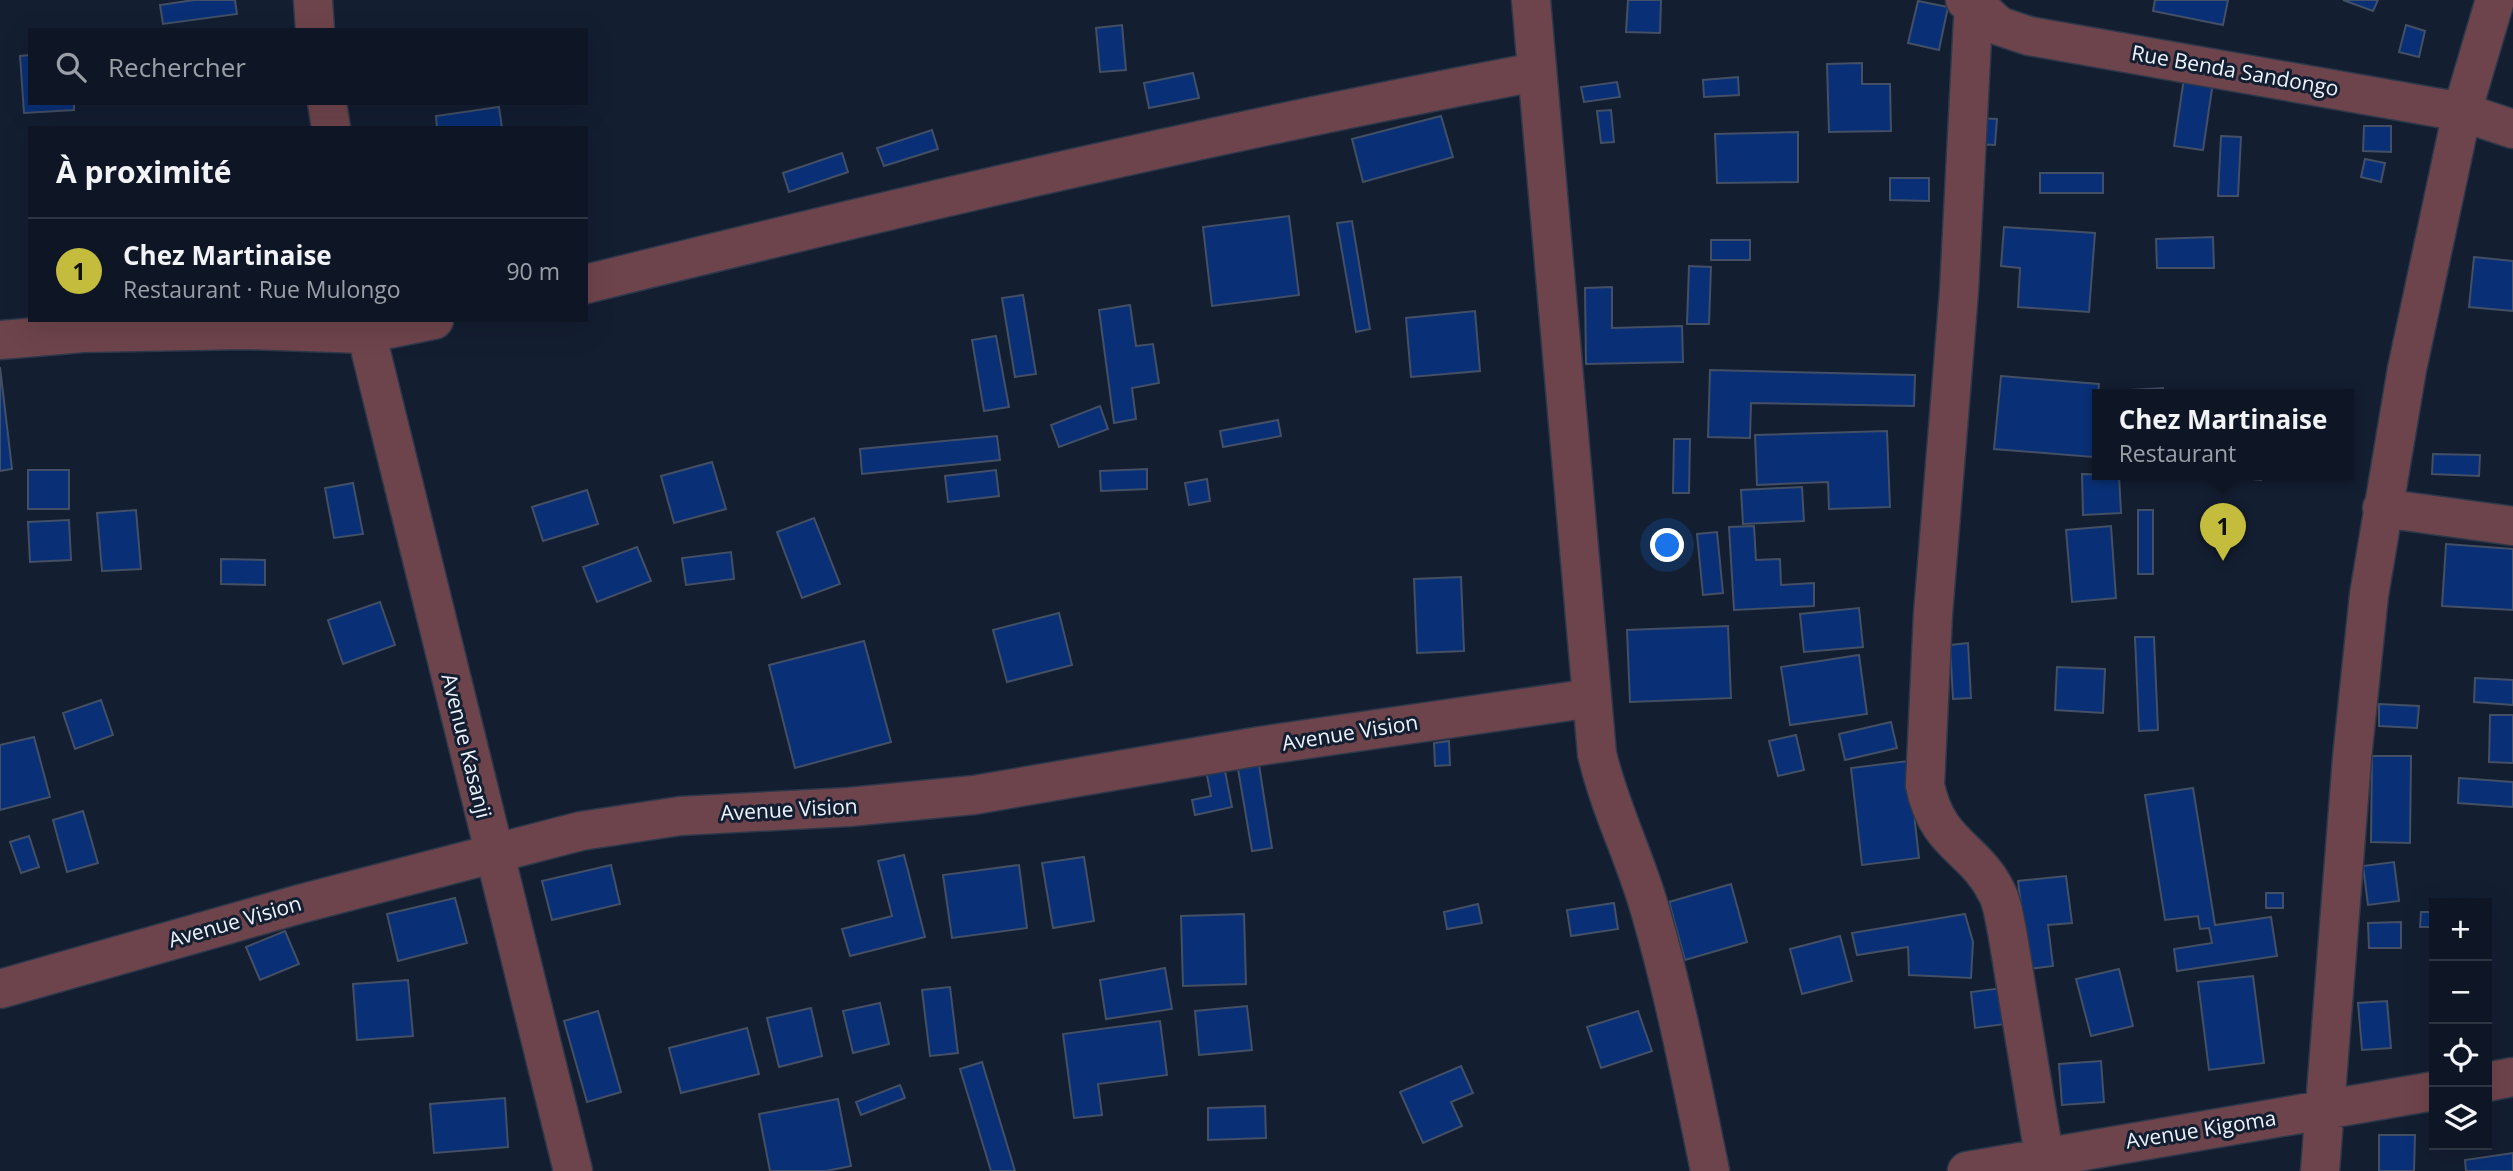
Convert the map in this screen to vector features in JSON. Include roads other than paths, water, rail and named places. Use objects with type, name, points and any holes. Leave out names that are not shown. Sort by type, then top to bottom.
[{"type":"street","points":[[313,0],[315,28]]},
{"type":"street","points":[[1531,0],[1597,754],[1602,778],[1651,912],[1710,1171]]},
{"type":"street","points":[[2320,1171],[2351,758],[2382,508],[2407,369],[2462,112],[2495,0]]},
{"type":"street","points":[[1971,1],[1959,291],[1933,614],[1925,785],[1929,805],[1944,834],[1976,865],[1998,894],[2007,931],[2044,1155]]},
{"type":"street","name":"Rue Benda Sandongo","points":[[1971,1],[1999,26],[2029,36],[2462,112],[2513,129]]},
{"type":"street","points":[[588,284],[1117,156],[1315,114],[1536,72]]},
{"type":"street","points":[[327,105],[331,126]]},
{"type":"street","points":[[0,340],[83,333],[364,327],[414,322]]},
{"type":"street","name":"Avenue Kasanji","points":[[364,327],[573,1171]]},
{"type":"street","points":[[2382,508],[2513,526]]},
{"type":"street","name":"Avenue Vision","points":[[0,989],[300,904],[581,831],[680,816],[849,807],[974,795],[1260,746],[1592,698]]},
{"type":"street","points":[[2492,1081],[2513,1077]]},
{"type":"street","name":"Avenue Kigoma","points":[[1967,1171],[2044,1155],[2429,1092]]},
{"type":"place","name":"Chez Martinaise","points":[[2223,561]]}]
